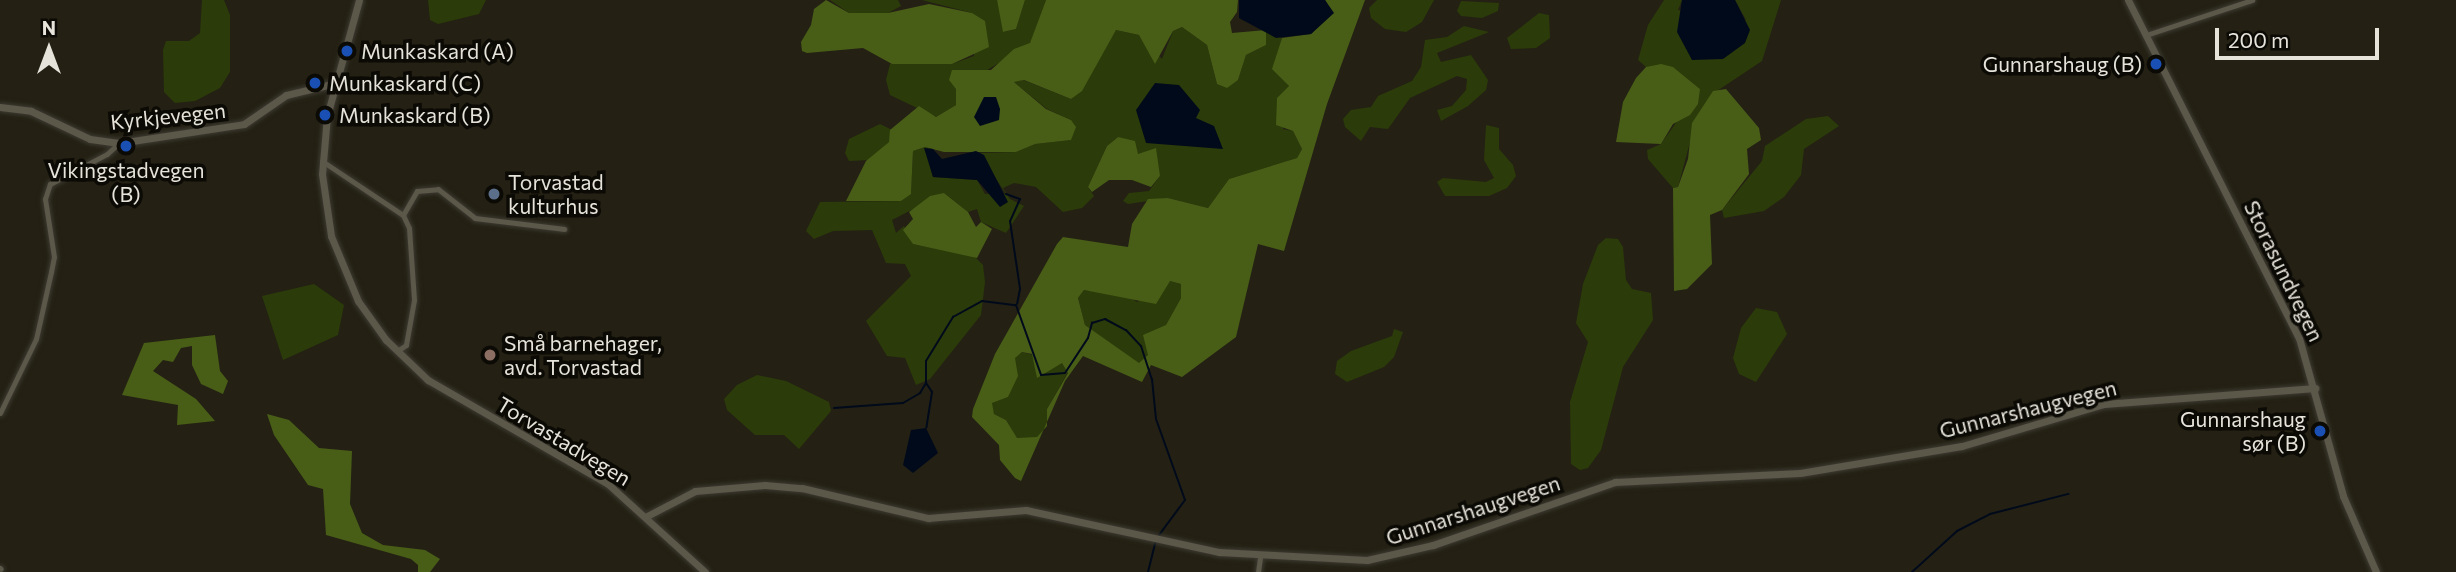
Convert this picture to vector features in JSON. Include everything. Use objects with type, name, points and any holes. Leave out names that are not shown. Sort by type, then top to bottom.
[{"type":"main road","name":"Torvastadvegen","points":[[359,0],[336,83],[322,161],[327,220],[342,270],[363,310],[396,352],[437,387],[594,475],[647,516],[705,572]]},
{"type":"main road","name":"Storasundvegen","points":[[2129,0],[2289,315],[2315,388],[2343,496],[2376,572]]},
{"type":"main road","name":"Kyrkjevegen","points":[[0,107],[31,111],[90,139],[119,143],[244,124],[286,95],[336,83]]},
{"type":"main road","name":"Gunnarshaugvegen","points":[[647,516],[695,491],[774,486],[928,518],[1007,509],[1048,513],[1192,547],[1261,557],[1340,562],[1389,557],[1615,482],[1800,473],[1962,446],[2104,404],[2315,388]]},
{"type":"street","points":[[2146,35],[2252,0]]},
{"type":"street","points":[[0,413],[36,339],[51,272],[54,257],[45,200],[50,184],[119,143]]},
{"type":"street","points":[[322,161],[402,215],[409,228],[414,300],[406,345],[396,352]]},
{"type":"street","points":[[402,215],[416,191],[424,187],[447,194],[475,218],[564,229]]},
{"type":"street","points":[[1258,572],[1261,557]]},
{"type":"green space","points":[[202,0],[224,0],[230,15],[230,72],[220,88],[195,101],[175,103],[164,92],[163,50],[166,41],[189,41],[200,33]]},
{"type":"green space","points":[[428,0],[486,0],[479,14],[438,24],[430,20]]},
{"type":"green space","points":[[826,0],[849,13],[888,13],[929,4],[972,13],[985,21],[989,47],[952,64],[892,64],[863,48],[807,53],[802,51],[801,42],[811,25],[814,9]]},
{"type":"green space","points":[[830,0],[898,0],[901,6],[888,13],[849,13]]},
{"type":"green space","points":[[922,0],[997,0],[1004,32],[1016,29],[1025,0],[1046,0],[1030,44],[956,89],[956,105],[936,117],[890,95],[886,80],[890,64],[952,64],[974,56],[972,13]]},
{"type":"green space","points":[[997,0],[1025,0],[1016,29],[1003,32]]},
{"type":"green space","points":[[1046,0],[1238,0],[1237,12],[1230,22],[1232,33],[1266,30],[1266,45],[1246,55],[1238,80],[1227,88],[1217,84],[1207,45],[1182,27],[1173,31],[1155,64],[1139,35],[1116,30],[1082,91],[1071,99],[1024,80],[1014,82],[1046,109],[1071,120],[1076,127],[1071,140],[1035,144],[1016,152],[944,152],[925,147],[913,151],[911,194],[901,201],[846,201],[866,161],[889,142],[890,130],[919,106],[936,117],[956,105],[956,89],[949,80],[952,70],[991,70],[1014,49],[1030,43]]},
{"type":"green space","points":[[1325,0],[1365,0],[1327,104],[1284,251],[1258,244],[1236,337],[1182,377],[1151,365],[1142,382],[1083,356],[1065,381],[1047,422],[1047,409],[1068,373],[1062,363],[1037,378],[1032,354],[1022,352],[1015,358],[1018,376],[1008,397],[992,403],[994,414],[1006,420],[1017,438],[1037,437],[1044,430],[1021,481],[1015,478],[1000,460],[999,445],[972,417],[973,409],[995,354],[1057,244],[1063,237],[1128,247],[1132,224],[1148,199],[1168,198],[1208,208],[1229,179],[1297,158],[1302,149],[1293,131],[1276,125],[1277,98],[1289,86],[1272,69],[1282,38],[1311,34],[1333,13]],"holes":[[[1170,281],[1181,284],[1181,298],[1166,325],[1143,335],[1148,355],[1139,363],[1085,325],[1078,298],[1084,290],[1156,304]]]},
{"type":"green space","points":[[1377,0],[1434,0],[1422,22],[1406,32],[1385,29],[1371,18],[1369,8]]},
{"type":"green space","points":[[1664,0],[1682,0],[1678,10],[1746,20],[1735,0],[1781,0],[1762,61],[1717,91],[1697,116],[1678,187],[1673,188],[1648,159],[1647,150],[1661,144],[1700,89],[1674,68],[1646,67],[1638,60],[1648,25]]},
{"type":"green space","points":[[1461,1],[1499,3],[1498,11],[1482,18],[1461,16],[1457,11]]},
{"type":"green space","points":[[1539,13],[1549,15],[1550,38],[1536,48],[1511,49],[1507,38]]},
{"type":"green space","points":[[1464,26],[1489,32],[1437,53],[1441,62],[1471,55],[1488,80],[1486,90],[1468,106],[1441,121],[1437,110],[1452,106],[1466,90],[1467,79],[1457,76],[1410,98],[1388,129],[1370,127],[1361,141],[1345,127],[1343,119],[1351,110],[1371,107],[1378,96],[1412,81],[1421,67],[1425,40],[1447,37]]},
{"type":"green space","points":[[1182,27],[1207,45],[1217,84],[1238,80],[1246,55],[1266,45],[1266,31],[1282,38],[1273,69],[1289,86],[1283,129],[1293,131],[1302,149],[1297,158],[1229,179],[1208,208],[1168,198],[1128,204],[1123,201],[1129,193],[1149,191],[1160,176],[1118,137],[1107,146],[1088,187],[1094,196],[1082,208],[1063,212],[1036,187],[1014,183],[1003,188],[1010,199],[1024,206],[1006,233],[981,222],[977,209],[968,212],[944,193],[892,220],[896,233],[904,226],[913,244],[974,256],[983,265],[985,282],[981,315],[930,379],[916,385],[905,358],[887,356],[866,321],[911,276],[905,264],[886,263],[872,230],[833,231],[814,239],[806,231],[820,202],[901,201],[911,193],[913,151],[925,147],[931,149],[925,148],[933,177],[977,180],[985,194],[1006,194],[979,153],[1016,152],[1034,144],[1071,140],[1071,120],[1047,109],[1014,82],[1023,80],[1071,99],[1116,30],[1139,35],[1162,59],[1173,31]]},
{"type":"green space","points":[[1661,64],[1673,67],[1700,89],[1698,104],[1690,115],[1673,124],[1661,144],[1616,142],[1623,102],[1636,78],[1646,67]]},
{"type":"green space","points":[[1726,89],[1759,128],[1761,140],[1747,149],[1749,174],[1722,210],[1710,215],[1712,264],[1687,289],[1674,291],[1673,188],[1678,187],[1688,159],[1692,123],[1713,91]]},
{"type":"green space","points":[[1828,116],[1839,126],[1804,149],[1801,175],[1784,197],[1764,211],[1724,218],[1722,210],[1762,161],[1765,146],[1806,119]]},
{"type":"green space","points":[[880,124],[892,130],[889,142],[870,160],[849,161],[845,153],[849,139]]},
{"type":"green space","points":[[1486,125],[1499,128],[1499,149],[1513,165],[1516,176],[1507,188],[1489,196],[1445,196],[1437,182],[1443,178],[1486,182],[1494,178],[1484,160]]},
{"type":"green space","points":[[1118,137],[1135,141],[1138,154],[1156,148],[1160,176],[1151,187],[1132,180],[1109,180],[1092,192],[1088,187],[1107,146]]},
{"type":"green space","points":[[944,193],[968,212],[976,227],[981,222],[992,229],[977,258],[913,244],[903,230],[913,219],[909,212],[930,196]]},
{"type":"green space","points":[[1606,238],[1618,239],[1623,247],[1626,280],[1632,289],[1651,293],[1653,320],[1623,367],[1601,450],[1588,468],[1580,470],[1571,464],[1570,402],[1588,342],[1576,323],[1583,284],[1598,245]]},
{"type":"green space","points":[[1170,281],[1181,284],[1181,298],[1149,356],[1139,364],[1085,325],[1078,298],[1084,290],[1129,296],[1137,302]]},
{"type":"green space","points":[[314,284],[344,305],[338,335],[283,360],[262,296]]},
{"type":"green space","points":[[1756,308],[1777,312],[1787,334],[1756,382],[1739,374],[1733,358],[1741,328]]},
{"type":"green space","points":[[1394,329],[1403,332],[1394,357],[1384,367],[1347,382],[1335,374],[1337,361],[1351,351],[1392,336]]},
{"type":"green space","points":[[215,335],[220,371],[228,381],[223,394],[201,384],[192,365],[192,346],[181,348],[173,362],[163,360],[153,371],[196,399],[215,421],[177,425],[178,405],[122,395],[144,343]]},
{"type":"green space","points":[[1022,352],[1062,363],[1068,372],[1047,409],[1047,426],[1037,438],[1016,438],[1006,420],[994,414],[991,403],[1008,397],[1014,358]]},
{"type":"green space","points":[[757,375],[786,381],[829,402],[831,411],[799,449],[784,435],[755,435],[727,410],[724,399],[737,385]]},
{"type":"green space","points":[[267,414],[289,420],[319,448],[352,451],[350,504],[362,533],[383,545],[425,550],[440,559],[430,572],[418,572],[418,565],[411,559],[326,535],[323,489],[308,485],[274,435]]},
{"type":"water","points":[[1239,0],[1325,0],[1334,13],[1311,34],[1276,38],[1239,18]]},
{"type":"water","points":[[1682,0],[1735,0],[1750,30],[1745,43],[1723,59],[1692,60],[1677,32]]},
{"type":"water","points":[[1155,83],[1179,85],[1200,110],[1196,118],[1214,126],[1223,149],[1146,143],[1136,110]]},
{"type":"water","points":[[984,97],[996,97],[1000,109],[999,120],[980,126],[974,117]]},
{"type":"water","points":[[924,148],[933,149],[942,159],[976,151],[984,155],[1008,202],[1000,207],[977,180],[933,177]]},
{"type":"water","points":[[926,428],[938,453],[913,473],[903,465],[911,430]]},
{"type":"waterway","points":[[1006,194],[1020,199],[1010,221],[1020,289],[1017,304]]},
{"type":"waterway","points":[[834,408],[903,403],[920,393],[926,383],[926,361],[953,317],[982,301],[1016,305],[1041,375],[1065,373],[1088,338],[1092,323],[1105,319],[1126,330],[1141,346],[1152,379],[1156,419],[1185,500],[1159,535]]},
{"type":"waterway","points":[[926,383],[932,392],[926,428]]},
{"type":"waterway","points":[[1912,572],[1957,531],[1990,514],[2068,494]]},
{"type":"waterway","points":[[1148,572],[1156,540]]},
{"type":"place","name":"Munkaskard (A)","points":[[347,51]]},
{"type":"place","name":"Gunnarshaug (B)","points":[[2156,64]]},
{"type":"place","name":"Munkaskard (C)","points":[[315,83]]},
{"type":"place","name":"Munkaskard (B)","points":[[325,115]]},
{"type":"place","name":"Vikingstadvegen (B)","points":[[126,146]]},
{"type":"place","name":"Torvastad kulturhus","points":[[494,194]]},
{"type":"place","name":"Små barnehager, avd. Torvastad","points":[[490,355]]},
{"type":"place","name":"Gunnarshaug sør (B)","points":[[2320,431]]}]
